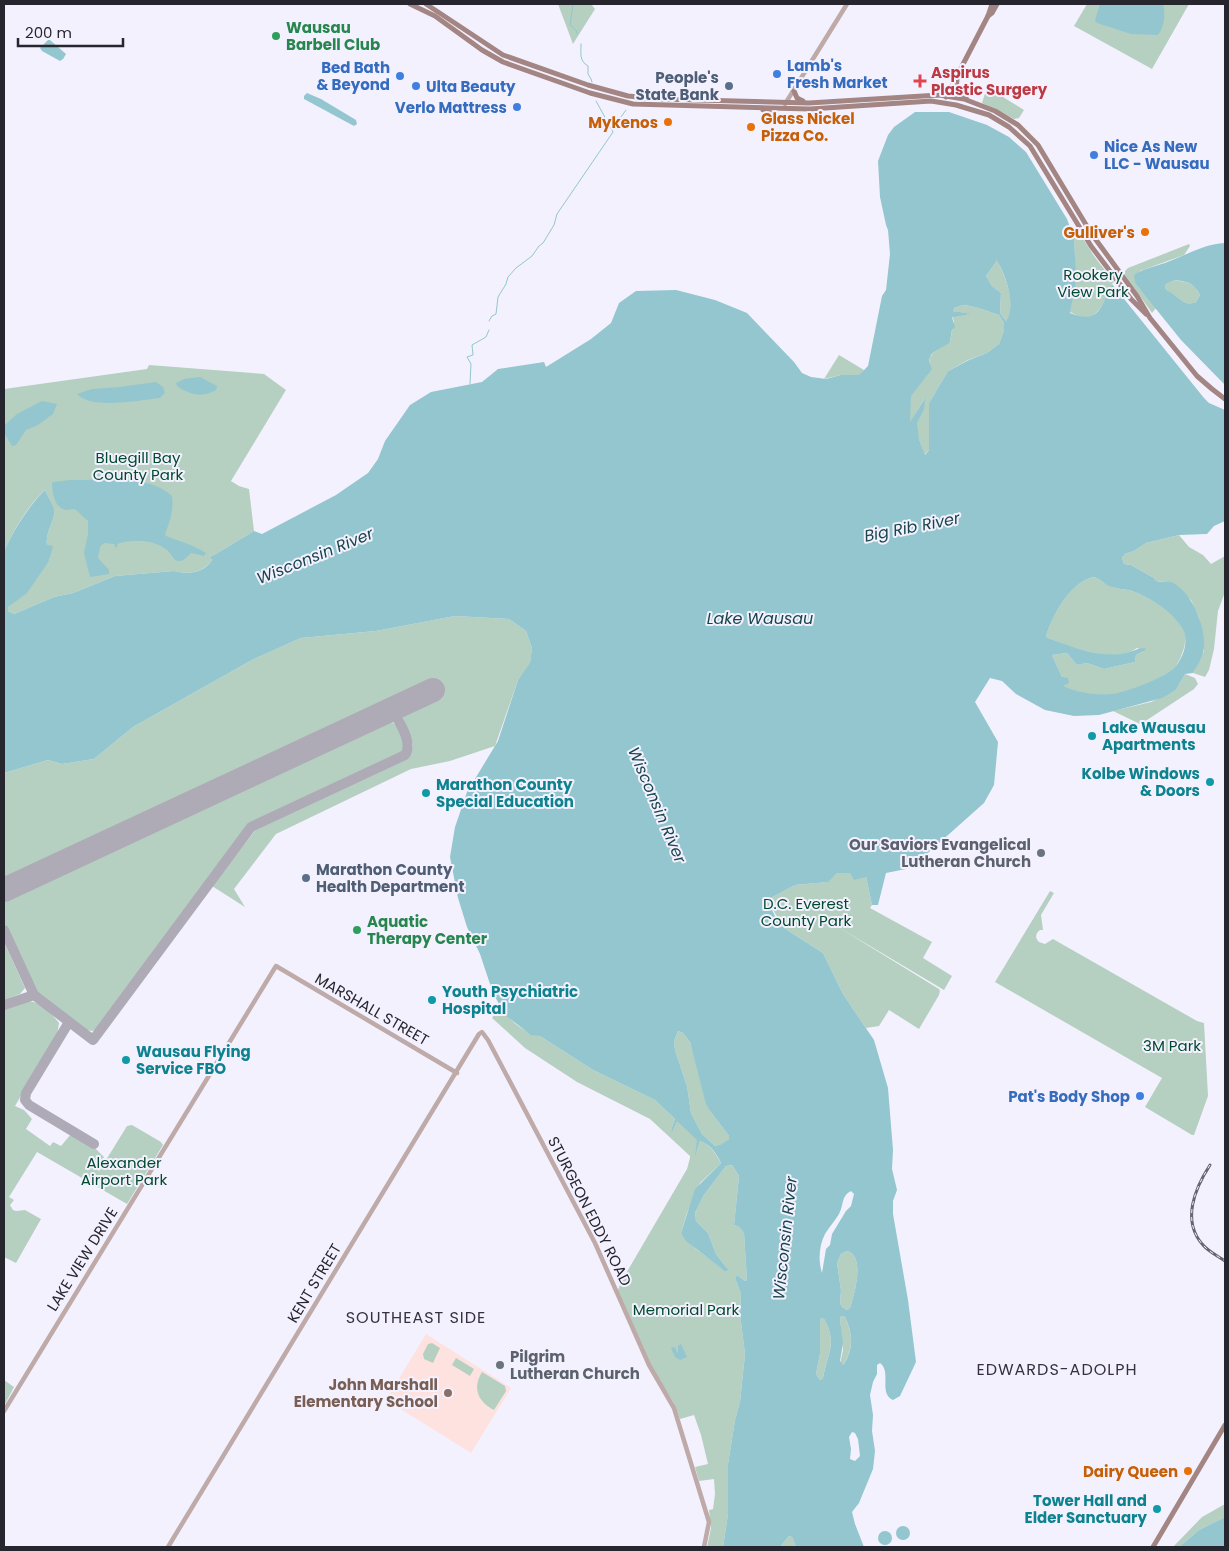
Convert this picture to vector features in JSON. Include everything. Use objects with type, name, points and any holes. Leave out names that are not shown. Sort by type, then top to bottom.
[{"type":"main road","points":[[410,4],[436,16],[495,58],[597,95],[625,102],[650,106],[810,110],[923,100],[945,102],[992,116],[1009,127],[1030,146],[1091,246],[1131,299],[1150,318],[1200,380],[1225,399]]},
{"type":"main road","points":[[426,4],[502,54],[610,92],[654,99],[808,103],[924,95],[946,96],[980,104]]},
{"type":"main road","points":[[945,102],[946,96],[988,16],[992,4]]},
{"type":"main road","points":[[988,16],[997,4]]},
{"type":"main road","points":[[958,76],[956,92],[1009,118],[1038,145],[1091,232],[1134,292],[1150,318]]},
{"type":"main road","points":[[794,91],[798,99],[808,103]]},
{"type":"main road","points":[[758,108],[770,113],[775,120]]},
{"type":"main road","points":[[1152,1547],[1225,1425]]},
{"type":"street","points":[[782,109],[847,4]]},
{"type":"street","name":"MARSHALL STREET","points":[[276,966],[457,1072]]},
{"type":"street","name":"LAKE VIEW DRIVE","points":[[4,1411],[276,966]]},
{"type":"street","name":"KENT STREET","points":[[168,1547],[479,1034],[482,1032]]},
{"type":"street","name":"STURGEON EDDY ROAD","points":[[482,1032],[588,1230],[649,1366],[674,1408],[709,1522],[704,1547]]},
{"type":"shaded area","name":"John Marshall Elementary School","points":[[426,1334],[511,1388],[471,1453],[386,1400]]},
{"type":"green space","points":[[558,4],[591,4],[595,9],[573,44]]},
{"type":"green space","points":[[1087,4],[1189,4],[1152,69],[1074,26]]},
{"type":"green space","points":[[987,87],[1024,110],[1019,118],[1014,119],[982,103]]},
{"type":"green space","name":"Rookery View Park","points":[[1077,229],[1094,256],[1114,282],[1099,310],[1090,317],[1085,318],[1070,312],[1075,275],[1074,238],[1072,232]]},
{"type":"green space","points":[[1189,244],[1190,246],[1184,255],[1140,271],[1135,283],[1156,308],[1152,313],[1125,275],[1125,271],[1128,268]]},
{"type":"green space","points":[[996,258],[1009,289],[1011,306],[1006,321],[1000,313],[1001,293],[992,286],[986,276],[996,262]]},
{"type":"green space","points":[[1175,280],[1193,285],[1200,295],[1196,302],[1185,302],[1165,288],[1166,284]]},
{"type":"green space","points":[[963,305],[999,315],[1004,323],[1004,330],[999,344],[987,353],[968,360],[948,371],[929,403],[929,450],[924,455],[916,426],[924,399],[910,423],[910,396],[930,365],[930,357],[936,349],[950,342],[954,321],[952,316],[969,314],[952,313],[954,308]]},
{"type":"green space","points":[[839,355],[864,370],[859,376],[841,375],[824,379]]},
{"type":"green space","name":"Bluegill Bay County Park","points":[[149,365],[264,374],[286,390],[231,481],[249,489],[254,531],[211,556],[212,560],[204,568],[195,572],[174,571],[115,576],[73,593],[54,597],[14,614],[8,611],[8,607],[49,561],[52,546],[47,546],[47,541],[54,510],[45,490],[32,504],[4,551],[4,389],[147,369]]},
{"type":"green space","points":[[1179,535],[1189,547],[1203,555],[1211,564],[1225,556],[1225,592],[1218,611],[1214,649],[1209,670],[1205,677],[1193,673],[1204,651],[1199,617],[1191,600],[1170,582],[1156,581],[1131,565],[1124,564],[1122,558],[1125,554],[1134,551],[1146,543]]},
{"type":"green space","points":[[1093,577],[1112,587],[1132,591],[1145,597],[1166,610],[1177,620],[1184,631],[1185,642],[1180,659],[1172,670],[1148,683],[1114,694],[1088,694],[1062,686],[1062,677],[1052,655],[1067,653],[1077,665],[1087,663],[1104,669],[1135,662],[1136,655],[1144,651],[1137,648],[1127,653],[1105,655],[1081,650],[1046,636],[1053,618],[1064,600],[1077,586]]},
{"type":"green space","points":[[455,616],[509,619],[526,631],[532,648],[530,664],[518,680],[495,746],[450,761],[411,769],[276,834],[234,889],[245,907],[212,886],[257,828],[408,757],[413,745],[402,716],[407,710],[435,697],[429,683],[4,880],[4,773],[48,760],[62,764],[94,759],[133,727],[252,660],[301,638],[376,631]]},
{"type":"green space","points":[[1185,674],[1195,678],[1198,684],[1194,689],[1142,725],[1113,711],[1151,702],[1176,690]]},
{"type":"green space","points":[[390,720],[396,726],[403,739],[402,752],[249,825],[155,949],[98,1029],[87,1030],[36,991],[4,922],[4,897],[384,721]]},
{"type":"green space","name":"D.C. Everest County Park","points":[[837,873],[850,873],[866,877],[872,905],[870,908],[932,942],[923,958],[952,976],[944,990],[838,927],[939,989],[939,995],[919,1029],[889,1010],[879,1026],[866,1028],[843,994],[823,953],[784,928],[767,900],[795,885],[827,882]]},
{"type":"green space","name":"3M Park","points":[[1050,891],[1054,893],[1041,915],[1043,930],[1040,930],[1036,936],[1039,942],[1045,944],[1053,939],[1197,1021],[1204,1023],[1208,1096],[1194,1135],[1145,1107],[1162,1078],[995,982]]},
{"type":"green space","points":[[4,942],[25,988],[20,994],[4,1000]]},
{"type":"green space","name":"Alexander Airport Park","points":[[29,1001],[42,1006],[59,1023],[57,1035],[15,1106],[24,1110],[32,1119],[26,1129],[50,1146],[53,1142],[61,1146],[71,1134],[93,1146],[104,1157],[97,1169],[98,1173],[127,1126],[132,1125],[163,1145],[127,1204],[37,1152],[9,1197],[14,1200],[10,1205],[13,1210],[25,1210],[41,1219],[16,1263],[4,1257],[4,1008]]},
{"type":"green space","name":"Memorial Park","points":[[500,1005],[507,1015],[522,1029],[540,1036],[593,1070],[655,1100],[675,1119],[672,1131],[677,1120],[698,1140],[696,1154],[700,1141],[712,1150],[721,1163],[700,1183],[681,1233],[696,1249],[727,1272],[727,1268],[716,1254],[708,1233],[696,1221],[695,1213],[704,1195],[726,1166],[732,1165],[739,1176],[734,1225],[739,1227],[744,1233],[747,1280],[745,1281],[737,1275],[735,1278],[741,1294],[740,1314],[745,1354],[740,1402],[728,1464],[728,1514],[723,1547],[707,1547],[711,1528],[709,1510],[713,1509],[715,1494],[714,1479],[699,1481],[695,1467],[708,1464],[694,1415],[680,1419],[674,1403],[653,1370],[618,1290],[687,1169],[690,1156],[650,1119],[577,1082],[525,1048],[492,1018]]},
{"type":"green space","points":[[678,1031],[683,1033],[690,1042],[710,1111],[729,1136],[729,1139],[723,1144],[715,1146],[702,1134],[691,1113],[687,1086],[675,1050],[674,1041]]},
{"type":"green space","points":[[847,1251],[853,1254],[856,1260],[857,1276],[850,1308],[847,1310],[840,1303],[841,1290],[837,1263],[841,1254]]},
{"type":"green space","points":[[841,1316],[845,1317],[851,1336],[851,1347],[843,1365],[840,1364],[843,1350]]},
{"type":"green space","points":[[821,1318],[824,1319],[828,1327],[831,1342],[823,1378],[820,1380],[816,1374],[820,1354]]},
{"type":"green space","points":[[432,1343],[440,1348],[433,1363],[424,1359],[423,1354],[428,1344]]},
{"type":"green space","points":[[456,1358],[474,1369],[470,1376],[452,1365]]},
{"type":"green space","points":[[482,1372],[505,1386],[506,1391],[494,1410],[484,1403],[478,1394],[477,1384]]},
{"type":"green space","points":[[4,1380],[14,1387],[4,1406]]},
{"type":"green space","points":[[1225,1504],[1225,1517],[1199,1530],[1179,1547],[1173,1547],[1202,1517]]},
{"type":"green space","points":[[789,1536],[792,1537],[796,1547],[780,1547]]},
{"type":"water","points":[[1100,4],[1163,4],[1162,28],[1158,35],[1131,34],[1097,23],[1095,20]]},
{"type":"water","points":[[48,40],[66,54],[63,59],[60,61],[42,51],[40,48]]},
{"type":"water","points":[[307,93],[321,99],[356,120],[357,124],[354,126],[304,99]]},
{"type":"water","name":"Lake Wausau","points":[[915,112],[949,112],[987,125],[1009,137],[1026,152],[1067,219],[1074,238],[1076,276],[1070,313],[1087,317],[1098,312],[1112,284],[1204,398],[1209,403],[1225,410],[1225,521],[1214,526],[1207,534],[1179,535],[1146,543],[1134,551],[1125,554],[1122,558],[1124,564],[1131,565],[1156,581],[1171,582],[1179,587],[1196,610],[1203,630],[1204,648],[1200,661],[1193,673],[1185,674],[1176,690],[1162,698],[1099,715],[1074,716],[1045,710],[1016,694],[1002,681],[990,678],[975,702],[998,742],[994,785],[984,803],[911,868],[886,873],[878,905],[872,905],[866,877],[854,880],[850,873],[837,873],[828,882],[795,885],[767,900],[784,928],[823,953],[843,994],[874,1040],[888,1088],[893,1150],[892,1169],[897,1190],[893,1201],[893,1214],[908,1300],[916,1362],[900,1396],[893,1400],[886,1393],[883,1367],[880,1363],[877,1365],[877,1374],[870,1395],[875,1451],[873,1469],[859,1503],[852,1512],[864,1547],[796,1547],[792,1537],[789,1536],[780,1547],[723,1547],[728,1514],[728,1464],[740,1402],[745,1354],[740,1314],[741,1294],[735,1278],[737,1275],[745,1281],[747,1280],[744,1233],[739,1227],[734,1225],[739,1176],[732,1165],[726,1166],[704,1195],[695,1213],[696,1221],[708,1233],[716,1254],[728,1270],[726,1272],[686,1241],[681,1233],[695,1189],[721,1163],[715,1153],[710,1147],[700,1141],[695,1157],[697,1140],[677,1121],[672,1132],[675,1119],[655,1100],[593,1070],[540,1036],[531,1035],[505,1015],[493,993],[480,954],[467,927],[458,898],[450,857],[455,827],[467,792],[498,741],[518,680],[530,663],[532,648],[526,631],[509,619],[455,616],[376,631],[301,638],[252,660],[133,727],[94,759],[62,764],[48,760],[4,773],[4,551],[22,519],[45,490],[54,509],[47,540],[47,545],[53,546],[49,561],[27,593],[8,607],[8,611],[14,614],[54,597],[73,593],[115,576],[174,571],[190,573],[205,568],[212,560],[211,556],[254,531],[262,534],[336,495],[368,473],[378,459],[385,441],[410,405],[431,392],[482,382],[498,369],[544,362],[546,367],[591,339],[611,323],[619,303],[636,291],[676,290],[715,300],[747,313],[794,362],[802,373],[811,377],[826,379],[841,375],[859,375],[868,366],[882,296],[886,290],[890,254],[888,230],[880,197],[878,161],[888,135],[894,127]],"holes":[[[996,259],[1009,289],[1010,307],[1006,321],[1000,313],[1001,293],[992,286],[986,276],[996,262]],[[963,305],[999,315],[1004,323],[1004,330],[999,344],[987,353],[948,371],[929,403],[929,450],[925,455],[919,439],[917,423],[924,409],[925,398],[910,422],[911,396],[932,369],[930,363],[931,355],[950,342],[952,330],[955,327],[952,317],[971,314],[953,312],[954,308]],[[1093,577],[1112,587],[1139,594],[1166,610],[1177,620],[1184,631],[1185,648],[1178,664],[1169,672],[1154,680],[1117,693],[1087,693],[1063,686],[1069,683],[1068,678],[1062,677],[1052,655],[1067,653],[1077,665],[1087,663],[1104,669],[1135,662],[1136,655],[1146,648],[1120,654],[1101,654],[1048,638],[1046,636],[1058,609],[1077,586]],[[678,1031],[683,1033],[690,1042],[706,1104],[729,1136],[729,1139],[722,1144],[715,1146],[702,1134],[691,1113],[687,1086],[675,1050],[674,1041]],[[851,1191],[854,1194],[851,1206],[832,1234],[830,1245],[826,1249],[822,1273],[821,1243],[841,1211],[846,1195]],[[847,1251],[853,1254],[856,1260],[856,1286],[850,1308],[847,1310],[840,1303],[841,1290],[837,1263],[841,1254]],[[841,1316],[845,1317],[851,1335],[851,1347],[843,1365],[840,1361],[843,1343],[840,1320]],[[821,1318],[824,1319],[828,1327],[831,1342],[823,1378],[820,1380],[816,1374],[820,1354]],[[852,1432],[855,1433],[858,1439],[860,1456],[855,1461],[850,1459],[849,1437]]]},
{"type":"water","points":[[1225,243],[1225,385],[1181,340],[1135,283],[1134,275],[1210,245]],"holes":[[[1175,280],[1187,282],[1195,288],[1200,295],[1196,302],[1185,302],[1165,288],[1166,284]]]},
{"type":"water","points":[[200,377],[217,386],[216,390],[201,395],[182,389],[176,383],[184,379]]},
{"type":"water","points":[[156,382],[163,387],[165,393],[160,398],[104,403],[84,399],[77,394],[92,389]]},
{"type":"water","points":[[42,401],[57,404],[53,414],[38,425],[26,430],[16,445],[12,446],[4,433],[4,426],[17,414]]},
{"type":"water","points":[[109,479],[137,481],[162,489],[172,496],[171,515],[166,536],[206,553],[204,556],[191,553],[184,560],[178,561],[161,546],[149,542],[123,542],[117,544],[116,548],[114,544],[104,543],[100,547],[98,558],[109,570],[109,574],[90,577],[84,553],[88,534],[88,521],[75,509],[66,510],[57,505],[53,494],[52,483],[70,480]]},
{"type":"water","points":[[681,1344],[687,1357],[680,1360],[675,1357],[671,1348],[675,1347],[677,1353],[678,1346]]},
{"type":"water","points":[[1225,1517],[1225,1547],[1179,1547],[1199,1530]]},
{"type":"water","points":[[900,1526],[906,1526],[910,1533],[906,1540],[900,1540],[896,1536],[896,1530]]},
{"type":"water","points":[[882,1531],[888,1531],[892,1538],[888,1545],[882,1545],[878,1541],[878,1535]]},
{"type":"waterway","points":[[573,4],[570,25],[576,30],[577,34]]},
{"type":"waterway","points":[[581,44],[582,59],[588,66],[588,74],[592,82]]},
{"type":"waterway","points":[[489,321],[496,314],[498,297],[508,277],[516,268],[532,256],[543,243],[554,225],[557,214],[613,132],[596,101]]},
{"type":"waterway","points":[[613,128],[626,110]]},
{"type":"waterway","points":[[470,384],[471,364],[467,357],[473,355],[472,345],[486,337],[489,330]]},
{"type":"taxiway","points":[[4,930],[34,995],[93,1040],[251,827],[405,755],[408,744],[401,725],[392,709]]},
{"type":"taxiway","points":[[4,1005],[34,995]]},
{"type":"taxiway","points":[[69,1022],[26,1093],[25,1100],[29,1105],[94,1144]]},
{"type":"runway","points":[[4,890],[433,690]]},
{"type":"railway","points":[[1210,1165],[1195,1194],[1192,1215],[1193,1226],[1196,1236],[1203,1245],[1225,1261]]},
{"type":"place","name":"Wausau Barbell Club","points":[[276,36]]},
{"type":"place","name":"Lamb's Fresh Market","points":[[777,74]]},
{"type":"place","name":"Bed Bath & Beyond","points":[[400,76]]},
{"type":"place","name":"Aspirus Plastic Surgery","points":[[920,81]]},
{"type":"place","name":"Ulta Beauty","points":[[416,86]]},
{"type":"place","name":"People's State Bank","points":[[729,86]]},
{"type":"place","name":"Verlo Mattress","points":[[517,107]]},
{"type":"place","name":"Mykenos","points":[[668,122]]},
{"type":"place","name":"Glass Nickel Pizza Co.","points":[[751,127]]},
{"type":"place","name":"Nice As New LLC - Wausau","points":[[1094,155]]},
{"type":"place","name":"Gulliver's","points":[[1145,232]]},
{"type":"place","name":"Lake Wausau Apartments","points":[[1092,736]]},
{"type":"place","name":"Kolbe Windows & Doors","points":[[1210,782]]},
{"type":"place","name":"Marathon County Special Education","points":[[426,793]]},
{"type":"place","name":"Our Saviors Evangelical Lutheran Church","points":[[1041,853]]},
{"type":"place","name":"Marathon County Health Department","points":[[306,878]]},
{"type":"place","name":"Aquatic Therapy Center","points":[[357,930]]},
{"type":"place","name":"Youth Psychiatric Hospital","points":[[432,1000]]},
{"type":"place","name":"Wausau Flying Service FBO","points":[[126,1060]]},
{"type":"place","name":"Pat's Body Shop","points":[[1140,1096]]},
{"type":"place","name":"Pilgrim Lutheran Church","points":[[500,1365]]},
{"type":"place","name":"John Marshall Elementary School","points":[[448,1393]]},
{"type":"place","name":"Dairy Queen","points":[[1188,1471]]},
{"type":"place","name":"Tower Hall and Elder Sanctuary","points":[[1157,1509]]},
{"type":"district","name":"SOUTHEAST SIDE","points":[[416,1317]]},
{"type":"district","name":"EDWARDS-ADOLPH","points":[[1057,1369]]},
{"type":"water label","name":"Big Rib River","points":[[912,527]]},
{"type":"water label","name":"Wisconsin River","points":[[315,556]]},
{"type":"water label","name":"Wisconsin River","points":[[657,805]]},
{"type":"water label","name":"Wisconsin River","points":[[785,1238]]}]
